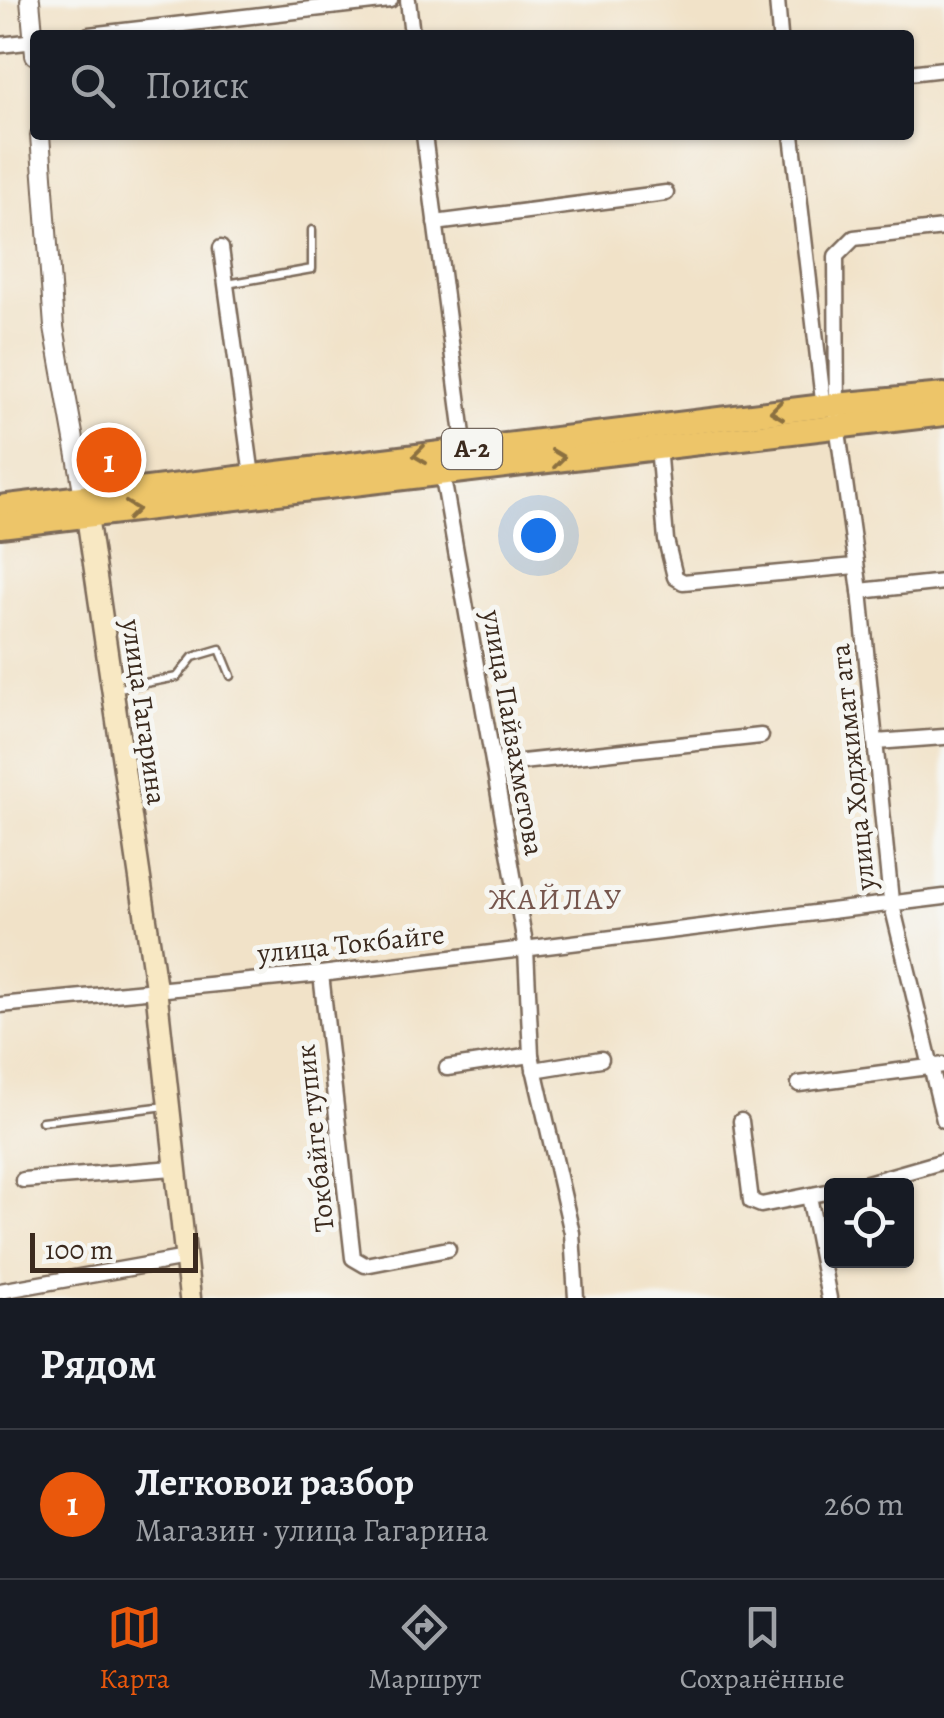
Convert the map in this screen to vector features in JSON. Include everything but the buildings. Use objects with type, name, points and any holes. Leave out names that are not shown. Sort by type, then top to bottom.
[{"type":"highway","name":"A-2","points":[[0,507],[86,506],[442,472],[658,446],[944,395]]},
{"type":"highway","name":"A-2","points":[[0,526],[252,476],[465,450],[831,415],[944,414]]},
{"type":"main road","name":"улица Гагарина","points":[[86,506],[156,988],[190,1298]]},
{"type":"street","points":[[30,0],[33,30]]},
{"type":"street","points":[[127,30],[322,4],[390,0]]},
{"type":"street","points":[[408,0],[411,30]]},
{"type":"street","points":[[776,0],[779,30]]},
{"type":"street","points":[[0,45],[30,41]]},
{"type":"street","points":[[914,72],[944,69]]},
{"type":"street","name":"улица Гагарина","points":[[40,140],[54,328],[86,506]]},
{"type":"street","points":[[425,140],[465,450]]},
{"type":"street","name":"улица Ходжимат ата","points":[[793,140],[860,591],[892,901],[938,1066],[944,1120]]},
{"type":"street","points":[[435,222],[666,193]]},
{"type":"street","points":[[831,415],[836,256],[843,244],[866,236],[944,228]]},
{"type":"street","points":[[221,248],[252,476]]},
{"type":"street","points":[[658,446],[666,540],[675,576],[683,582],[856,566]]},
{"type":"street","name":"улица Пайзахметова","points":[[442,472],[526,949],[533,1062],[572,1233],[576,1298]]},
{"type":"street","points":[[860,591],[944,582]]},
{"type":"street","points":[[494,764],[761,736]]},
{"type":"street","points":[[876,742],[944,737]]},
{"type":"street","name":"улица Токбайге","points":[[0,1005],[321,974],[944,897]]},
{"type":"street","name":"Токбайге тупик","points":[[321,974],[354,1258],[366,1266],[448,1248]]},
{"type":"street","points":[[447,1068],[600,1059]]},
{"type":"street","points":[[799,1084],[938,1066]]},
{"type":"street","points":[[740,1121],[751,1201],[761,1204],[824,1193]]},
{"type":"street","points":[[884,1178],[944,1160]]},
{"type":"street","points":[[23,1180],[173,1168]]},
{"type":"street","points":[[809,1196],[830,1298]]},
{"type":"street","points":[[0,1291],[186,1258]]},
{"type":"lane","points":[[226,284],[312,269],[312,230]]},
{"type":"lane","points":[[113,689],[177,677],[192,657],[220,648],[225,651],[231,676]]},
{"type":"lane","points":[[42,1121],[167,1106]]},
{"type":"place","name":"Легковои разбор","points":[[109,460]]},
{"type":"district","name":"ЖАЙЛАУ","points":[[556,899]]}]
